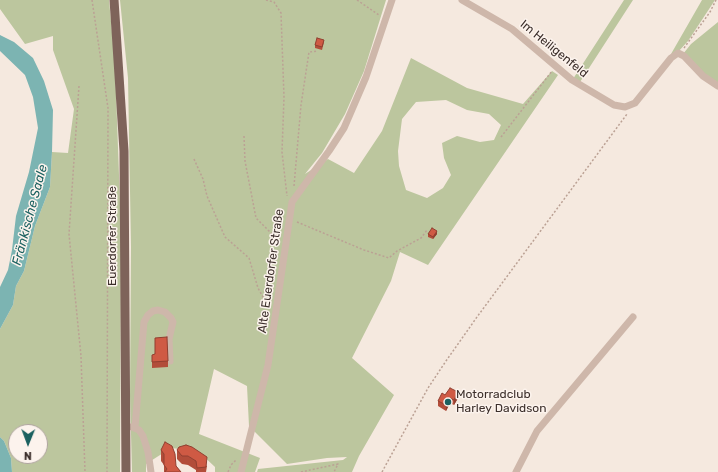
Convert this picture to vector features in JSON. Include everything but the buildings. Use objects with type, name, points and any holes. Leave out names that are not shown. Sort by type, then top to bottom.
[{"type":"main road","name":"Euerdorfer Straße","points":[[114,0],[124,151],[124,368],[130,427],[126,472]]},
{"type":"street","name":"Alte Euerdorfer Straße","points":[[241,472],[268,365],[292,202],[330,151],[344,128],[366,77],[392,0]]},
{"type":"street","name":"Im Heiligenfeld","points":[[462,0],[512,29],[572,80],[614,105],[625,107],[635,103]]},
{"type":"street","points":[[635,103],[671,58],[678,53],[684,56],[703,76],[718,86]]},
{"type":"street","points":[[150,472],[148,452],[143,436],[139,430],[130,427],[144,322],[148,315],[153,311],[158,310],[165,312],[173,322],[169,339],[170,361]]},
{"type":"street","points":[[516,472],[537,431],[633,317]]},
{"type":"path","points":[[92,0],[108,108],[107,472]]},
{"type":"path","points":[[266,0],[274,2],[281,13],[284,98],[282,152],[287,196],[292,202]]},
{"type":"path","points":[[357,0],[386,19]]},
{"type":"path","points":[[678,53],[689,41],[710,12],[716,0]]},
{"type":"path","points":[[292,202],[301,105],[309,52],[318,51]]},
{"type":"path","points":[[501,137],[556,66]]},
{"type":"path","points":[[79,86],[69,234],[81,356],[85,472]]},
{"type":"path","points":[[382,472],[428,388],[476,317],[635,103]]},
{"type":"path","points":[[244,136],[245,161],[256,218],[272,234],[286,240]]},
{"type":"path","points":[[194,160],[203,179],[207,196],[225,237],[249,258],[258,288],[268,306],[276,308]]},
{"type":"path","points":[[289,219],[364,250],[389,258],[397,251],[421,238],[427,230]]},
{"type":"path","points":[[301,472],[338,464],[334,472]]},
{"type":"green space","points":[[0,0],[109,0],[115,65],[121,230],[120,472],[12,472],[11,464],[48,464],[48,424],[8,424],[8,451],[4,441],[0,437],[0,329],[13,305],[16,286],[24,271],[35,226],[50,187],[52,152],[68,153],[74,109],[53,50],[53,36],[25,44],[0,9]]},
{"type":"green space","points":[[120,0],[386,0],[364,71],[345,114],[322,153],[305,174],[328,159],[354,173],[382,131],[411,58],[467,88],[523,104],[552,71],[558,75],[428,265],[400,252],[391,281],[352,358],[394,395],[359,456],[352,472],[257,472],[258,469],[343,460],[347,457],[327,458],[287,464],[249,426],[247,386],[214,369],[199,434],[260,458],[255,472],[215,472],[215,467],[198,451],[171,448],[146,464],[146,472],[132,472],[130,396],[131,247],[128,78]],"holes":[[[446,100],[467,110],[489,114],[501,125],[494,140],[480,142],[457,136],[442,143],[444,158],[451,175],[443,188],[427,198],[406,190],[399,166],[398,151],[402,119],[416,102]]]},
{"type":"green space","points":[[624,0],[633,0],[580,82],[573,79]]},
{"type":"green space","points":[[702,0],[715,0],[688,41],[678,52],[671,54]]},
{"type":"green space","points":[[718,22],[718,84],[709,78],[683,54],[691,44]]},
{"type":"water","name":"Fränkische Saale","points":[[0,35],[14,42],[33,58],[44,81],[53,110],[50,187],[35,226],[24,271],[16,286],[13,305],[0,329],[0,287],[8,270],[16,216],[29,172],[38,128],[33,97],[25,75],[0,51]]},
{"type":"water","points":[[0,437],[4,441],[8,451],[8,464],[11,464],[12,472],[0,472]]},
{"type":"place","name":"Motorradclub Harley Davidson","points":[[448,402]]}]
